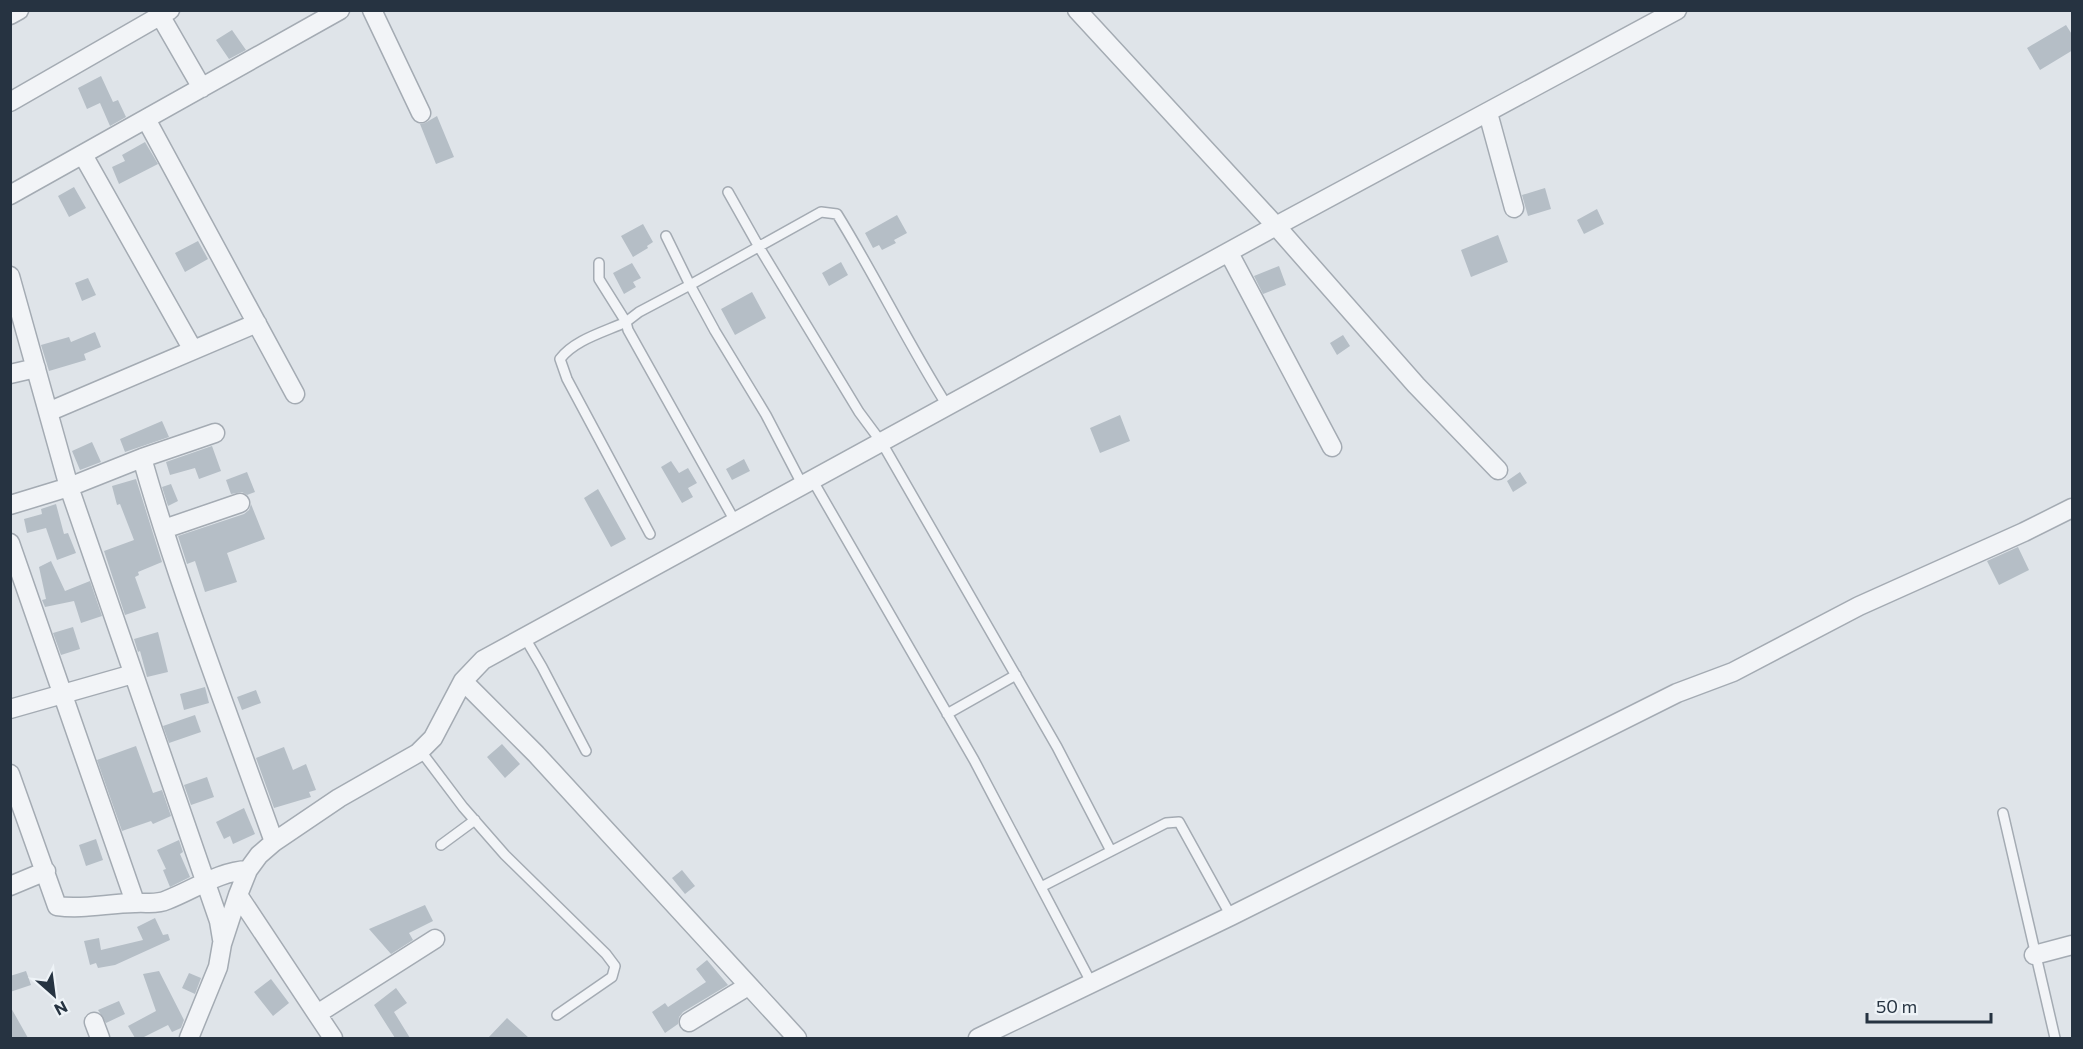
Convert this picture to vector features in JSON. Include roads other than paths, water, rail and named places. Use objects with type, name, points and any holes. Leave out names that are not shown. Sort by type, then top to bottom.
[{"type":"street","points":[[10,15],[19,10]]},
{"type":"street","points":[[10,195],[340,10]]},
{"type":"street","points":[[372,10],[421,113]]},
{"type":"street","points":[[1077,10],[1276,226],[1416,385],[1498,470]]},
{"type":"street","points":[[189,1038],[218,967],[222,944],[238,895],[248,870],[259,855],[274,842],[339,798],[418,753],[433,738],[463,681],[483,660],[1276,226],[1677,10]]},
{"type":"street","points":[[10,102],[163,12],[202,88]]},
{"type":"street","points":[[1488,112],[1514,208]]},
{"type":"street","points":[[146,119],[294,394]]},
{"type":"street","points":[[83,155],[193,350]]},
{"type":"street","points":[[1229,253],[1332,447]]},
{"type":"street","points":[[10,276],[69,487],[219,921],[222,944]]},
{"type":"street","points":[[48,412],[256,323]]},
{"type":"street","points":[[10,374],[36,368]]},
{"type":"street","points":[[10,505],[69,487],[142,458],[215,433]]},
{"type":"street","points":[[142,458],[164,529],[274,842]]},
{"type":"street","points":[[164,529],[240,503]]},
{"type":"street","points":[[978,1038],[1231,916],[1677,693],[1733,672],[1859,606],[2073,508]]},
{"type":"street","points":[[10,543],[135,903]]},
{"type":"street","points":[[10,709],[134,674]]},
{"type":"street","points":[[463,681],[544,763],[797,1038]]},
{"type":"street","points":[[10,774],[57,906],[70,908],[135,903],[156,904],[205,883],[241,870],[248,870]]},
{"type":"street","points":[[10,886],[46,871]]},
{"type":"street","points":[[238,895],[333,1038]]},
{"type":"street","points":[[317,1014],[435,939]]},
{"type":"street","points":[[2034,955],[2073,945]]},
{"type":"street","points":[[689,1022],[748,986]]},
{"type":"lane","points":[[728,192],[859,412],[882,443],[1057,747],[1111,851]]},
{"type":"lane","points":[[650,534],[567,379],[560,359],[566,351],[582,341],[626,322],[639,312],[821,212],[837,214],[948,407]]},
{"type":"lane","points":[[666,236],[715,331],[974,760],[1092,984]]},
{"type":"lane","points":[[598,263],[599,279],[626,322],[628,330],[736,523]]},
{"type":"lane","points":[[525,638],[586,751]]},
{"type":"lane","points":[[947,714],[1016,675]]},
{"type":"lane","points":[[420,750],[505,855],[606,954],[615,966],[612,977],[557,1015]]},
{"type":"lane","points":[[2003,813],[2055,1038]]},
{"type":"lane","points":[[441,845],[475,820]]},
{"type":"lane","points":[[1041,887],[1166,823],[1179,822],[1231,916]]}]
